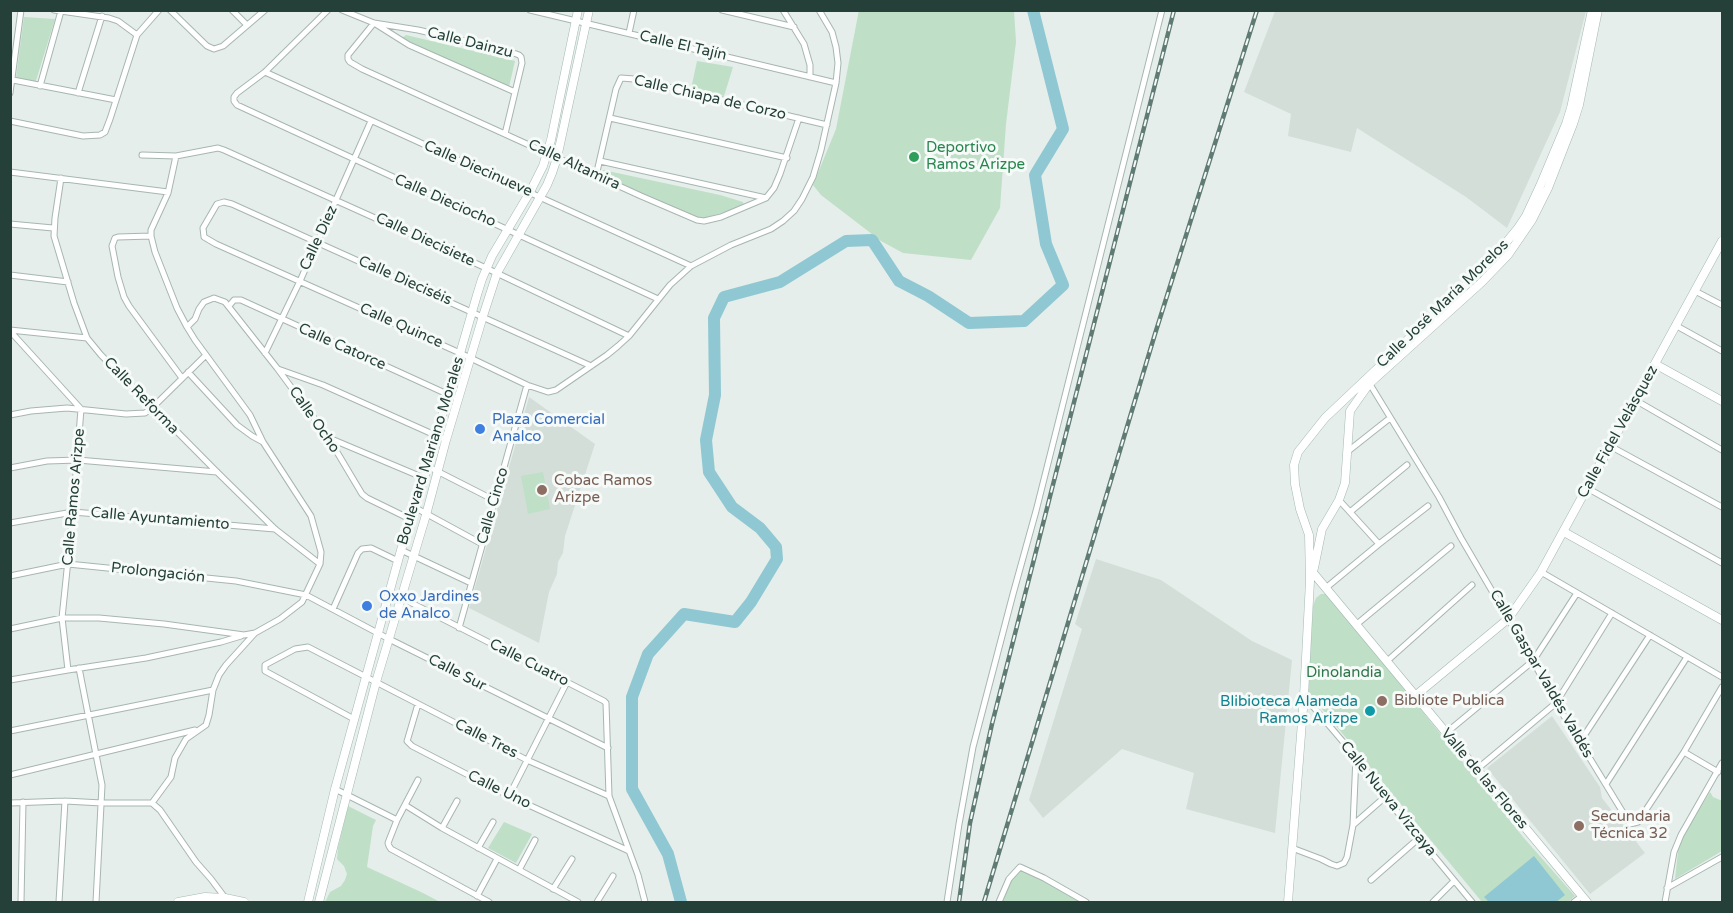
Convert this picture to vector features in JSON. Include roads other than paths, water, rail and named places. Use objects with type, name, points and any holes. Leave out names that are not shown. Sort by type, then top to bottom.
[{"type":"street","points":[[10,93],[21,10]]},
{"type":"street","points":[[54,10],[102,16],[118,21],[137,35]]},
{"type":"street","points":[[10,121],[83,136],[100,135],[105,132],[137,35],[159,10]]},
{"type":"street","points":[[170,10],[207,46],[214,49],[219,49],[265,10]]},
{"type":"street","points":[[232,10],[248,26]]},
{"type":"street","points":[[265,72],[328,10]]},
{"type":"street","name":"Calle Dainzu","points":[[342,10],[374,23],[418,30],[515,53],[521,57],[522,63],[505,134]]},
{"type":"street","name":"Boulevard Mariano Morales","points":[[308,903],[335,789],[400,550],[424,478],[472,311],[486,268],[530,192],[547,153],[578,10]]},
{"type":"street","name":"Boulevard Mariano Morales","points":[[319,903],[376,682],[483,316],[497,273],[552,173],[589,10]]},
{"type":"street","points":[[629,33],[634,10]]},
{"type":"street","points":[[722,10],[794,27]]},
{"type":"street","points":[[783,10],[808,54],[810,77]]},
{"type":"street","name":"Calle Quince","points":[[217,204],[203,228],[204,237],[208,240],[527,385],[552,392],[630,336],[670,285],[691,266],[771,229],[794,211],[813,177],[836,83],[838,63],[836,47],[832,32],[819,10]]},
{"type":"street","points":[[947,903],[973,747],[1036,511],[1162,10]]},
{"type":"street","name":"Calle José María Morelos","points":[[1544,187],[1571,108],[1592,10]]},
{"type":"street","name":"Calle José María Morelos","points":[[1312,570],[1309,535],[1295,484],[1294,465],[1298,452],[1325,418],[1368,382],[1501,250],[1526,216],[1544,187],[1566,143],[1579,105],[1598,10]]},
{"type":"street","points":[[40,86],[61,11]]},
{"type":"street","name":"Calle El Tajín","points":[[533,11],[836,83]]},
{"type":"street","points":[[78,93],[102,16]]},
{"type":"street","points":[[374,23],[409,45],[515,92]]},
{"type":"street","name":"Calle Altamira","points":[[374,23],[351,51],[348,59],[350,62],[596,176],[704,221],[721,217],[766,198]]},
{"type":"street","name":"Calle Dieciocho","points":[[265,72],[237,93],[234,101],[243,108],[658,299]]},
{"type":"street","name":"Calle Diecinueve","points":[[265,72],[691,266]]},
{"type":"street","name":"Calle Chiapa de Corzo","points":[[596,176],[617,83],[621,78],[827,125]]},
{"type":"street","points":[[13,80],[116,100]]},
{"type":"street","points":[[610,118],[787,158]]},
{"type":"street","points":[[600,160],[766,198],[774,188],[787,158],[799,118]]},
{"type":"street","name":"Calle Diez","points":[[265,353],[300,281],[371,121]]},
{"type":"street","name":"Calle Diecisiete","points":[[176,156],[219,148],[497,273],[630,336]]},
{"type":"street","points":[[142,155],[176,156],[168,192],[153,224],[151,236],[177,308],[206,355],[250,415],[263,442],[311,516],[321,552],[320,564],[306,595],[295,609],[255,633],[219,675],[213,690],[206,725],[186,739],[175,759],[171,777],[152,803]]},
{"type":"street","points":[[10,172],[168,192]]},
{"type":"street","name":"Calle Reforma","points":[[61,178],[53,228],[56,244],[87,338],[152,408],[275,529],[320,564]]},
{"type":"street","name":"Calle Dieciséis","points":[[217,204],[224,202],[232,204],[591,366]]},
{"type":"street","points":[[10,224],[53,228]]},
{"type":"street","points":[[151,236],[118,237],[112,242],[118,277],[124,297],[137,319],[182,378]]},
{"type":"street","name":"Calle Fidel Velásquez","points":[[1415,696],[1508,619],[1541,572],[1675,325],[1720,251],[1722,241]]},
{"type":"street","points":[[10,275],[68,282]]},
{"type":"street","points":[[1695,291],[1722,305]]},
{"type":"street","points":[[187,327],[195,319],[202,304],[208,300],[219,298],[229,306]]},
{"type":"street","name":"Calle Catorce","points":[[229,306],[232,300],[238,300],[458,399]]},
{"type":"street","name":"Calle Ocho","points":[[229,306],[328,437],[362,494],[410,519]]},
{"type":"street","points":[[1675,325],[1722,351]]},
{"type":"street","points":[[10,331],[87,338]]},
{"type":"street","name":"Calle Ramos Arizpe","points":[[10,331],[81,409],[62,618],[68,670]]},
{"type":"street","points":[[10,415],[50,409],[144,413],[152,408],[206,355]]},
{"type":"street","points":[[1655,364],[1722,401]]},
{"type":"street","points":[[277,368],[323,385],[446,440]]},
{"type":"street","points":[[188,372],[237,425],[263,442]]},
{"type":"street","name":"Calle José María Morelos","points":[[1288,903],[1304,696],[1310,581],[1322,529],[1339,500],[1345,483],[1350,411],[1368,382]]},
{"type":"street","name":"Calle Gaspar Valdés Valdés","points":[[1368,382],[1438,497],[1556,703],[1630,824],[1636,823],[1684,753],[1722,687]]},
{"type":"street","name":"Calle Cinco","points":[[459,628],[527,385]]},
{"type":"street","points":[[1635,400],[1722,450]]},
{"type":"street","points":[[1346,453],[1390,418]]},
{"type":"street","points":[[328,437],[424,478]]},
{"type":"street","points":[[1610,446],[1722,507]]},
{"type":"street","points":[[10,468],[47,461],[78,460],[217,472]]},
{"type":"street","points":[[1350,512],[1407,465]]},
{"type":"street","points":[[427,466],[494,500]]},
{"type":"street","points":[[1587,488],[1722,563]]},
{"type":"street","points":[[1339,500],[1379,544]]},
{"type":"street","points":[[1327,587],[1428,506]]},
{"type":"street","points":[[414,507],[482,544]]},
{"type":"street","name":"Calle Ayuntamiento","points":[[10,523],[73,512],[275,529]]},
{"type":"street","points":[[1564,532],[1722,620]]},
{"type":"street","points":[[1357,624],[1451,546]]},
{"type":"street","points":[[333,609],[358,553],[362,549],[371,548],[398,561]]},
{"type":"street","points":[[400,550],[471,583]]},
{"type":"street","name":"Prolongación","points":[[10,576],[68,564],[236,581],[306,595]]},
{"type":"street","name":"Valle de las Flores","points":[[1312,570],[1584,899]]},
{"type":"street","points":[[1541,572],[1722,676]]},
{"type":"street","points":[[1386,662],[1472,585]]},
{"type":"street","name":"Calle Cuatro","points":[[390,592],[604,701],[607,706],[608,748]]},
{"type":"street","points":[[1446,733],[1533,661],[1577,593]]},
{"type":"street","name":"Calle Sur","points":[[306,595],[608,748]]},
{"type":"street","points":[[1476,770],[1556,703],[1612,613]]},
{"type":"street","points":[[10,629],[62,618],[99,618],[244,635]]},
{"type":"street","points":[[10,680],[146,658],[255,633]]},
{"type":"street","points":[[1580,742],[1650,635]]},
{"type":"street","name":"Calle Tres","points":[[354,718],[265,671],[265,665],[295,649],[308,647],[527,760],[609,796]]},
{"type":"street","points":[[1606,784],[1687,657]]},
{"type":"street","points":[[79,668],[102,785],[96,903]]},
{"type":"street","points":[[509,796],[567,682]]},
{"type":"street","points":[[10,731],[213,690]]},
{"type":"street","name":"Calle Nueva Vizcaya","points":[[1304,696],[1356,757],[1385,797],[1472,903]]},
{"type":"street","name":"Calle Uno","points":[[418,704],[408,738],[409,744],[509,796],[629,851]]},
{"type":"street","points":[[10,775],[200,729]]},
{"type":"street","points":[[608,748],[609,796],[638,875],[645,903]]},
{"type":"street","points":[[1684,753],[1718,772]]},
{"type":"street","points":[[1292,848],[1337,866],[1344,863],[1353,825],[1356,757]]},
{"type":"street","points":[[1665,903],[1674,852],[1681,835],[1722,763]]},
{"type":"street","points":[[418,780],[397,820],[388,843],[391,849],[489,903]]},
{"type":"street","points":[[335,789],[397,820]]},
{"type":"street","points":[[1353,825],[1385,797]]},
{"type":"street","points":[[10,803],[65,801],[152,803],[160,810],[190,855],[227,900]]},
{"type":"street","points":[[59,903],[65,801]]},
{"type":"street","points":[[442,828],[457,801]]},
{"type":"street","points":[[21,903],[23,802]]},
{"type":"street","points":[[405,805],[578,903]]},
{"type":"street","points":[[478,848],[493,822]]},
{"type":"street","points":[[1371,880],[1419,838]]},
{"type":"street","points":[[519,870],[535,840]]},
{"type":"street","points":[[1667,888],[1722,857]]},
{"type":"street","points":[[477,896],[497,859]]},
{"type":"street","points":[[554,889],[572,859]]},
{"type":"street","points":[[999,903],[1008,879],[1020,867],[1044,878],[1086,903]]},
{"type":"street","points":[[597,903],[613,876]]},
{"type":"street","points":[[1433,903],[1454,882]]},
{"type":"street","points":[[178,903],[205,897],[244,903]]},
{"type":"street","points":[[1574,903],[1584,899]]},
{"type":"water","points":[[1534,856],[1565,895],[1556,902],[1489,902],[1484,897]]},
{"type":"waterway","points":[[681,902],[668,854],[632,789],[632,697],[648,654],[684,614],[735,622],[751,602],[777,559],[776,547],[760,528],[732,507],[709,472],[706,440],[715,395],[714,318],[724,297],[780,282],[846,241],[872,240],[899,281],[928,296],[969,323],[1024,321],[1063,285],[1046,244],[1035,175],[1063,129],[1033,10]]},
{"type":"railway","points":[[959,902],[970,823],[992,724],[1174,10]]},
{"type":"railway","points":[[984,902],[1155,334],[1257,10]]},
{"type":"place","name":"Deportivo Ramos Arizpe","points":[[914,157]]},
{"type":"place","name":"Plaza Comercial Analco","points":[[480,429]]},
{"type":"place","name":"Cobac Ramos Arizpe","points":[[542,490]]},
{"type":"place","name":"Oxxo Jardines de Analco","points":[[367,606]]},
{"type":"place","name":"Bibliote Publica","points":[[1382,701]]},
{"type":"place","name":"Blibioteca Alameda Ramos Arizpe","points":[[1370,711]]},
{"type":"place","name":"Secundaria Técnica 32","points":[[1579,826]]},
{"type":"park label","name":"Dinolandia","points":[[1344,673]]}]
